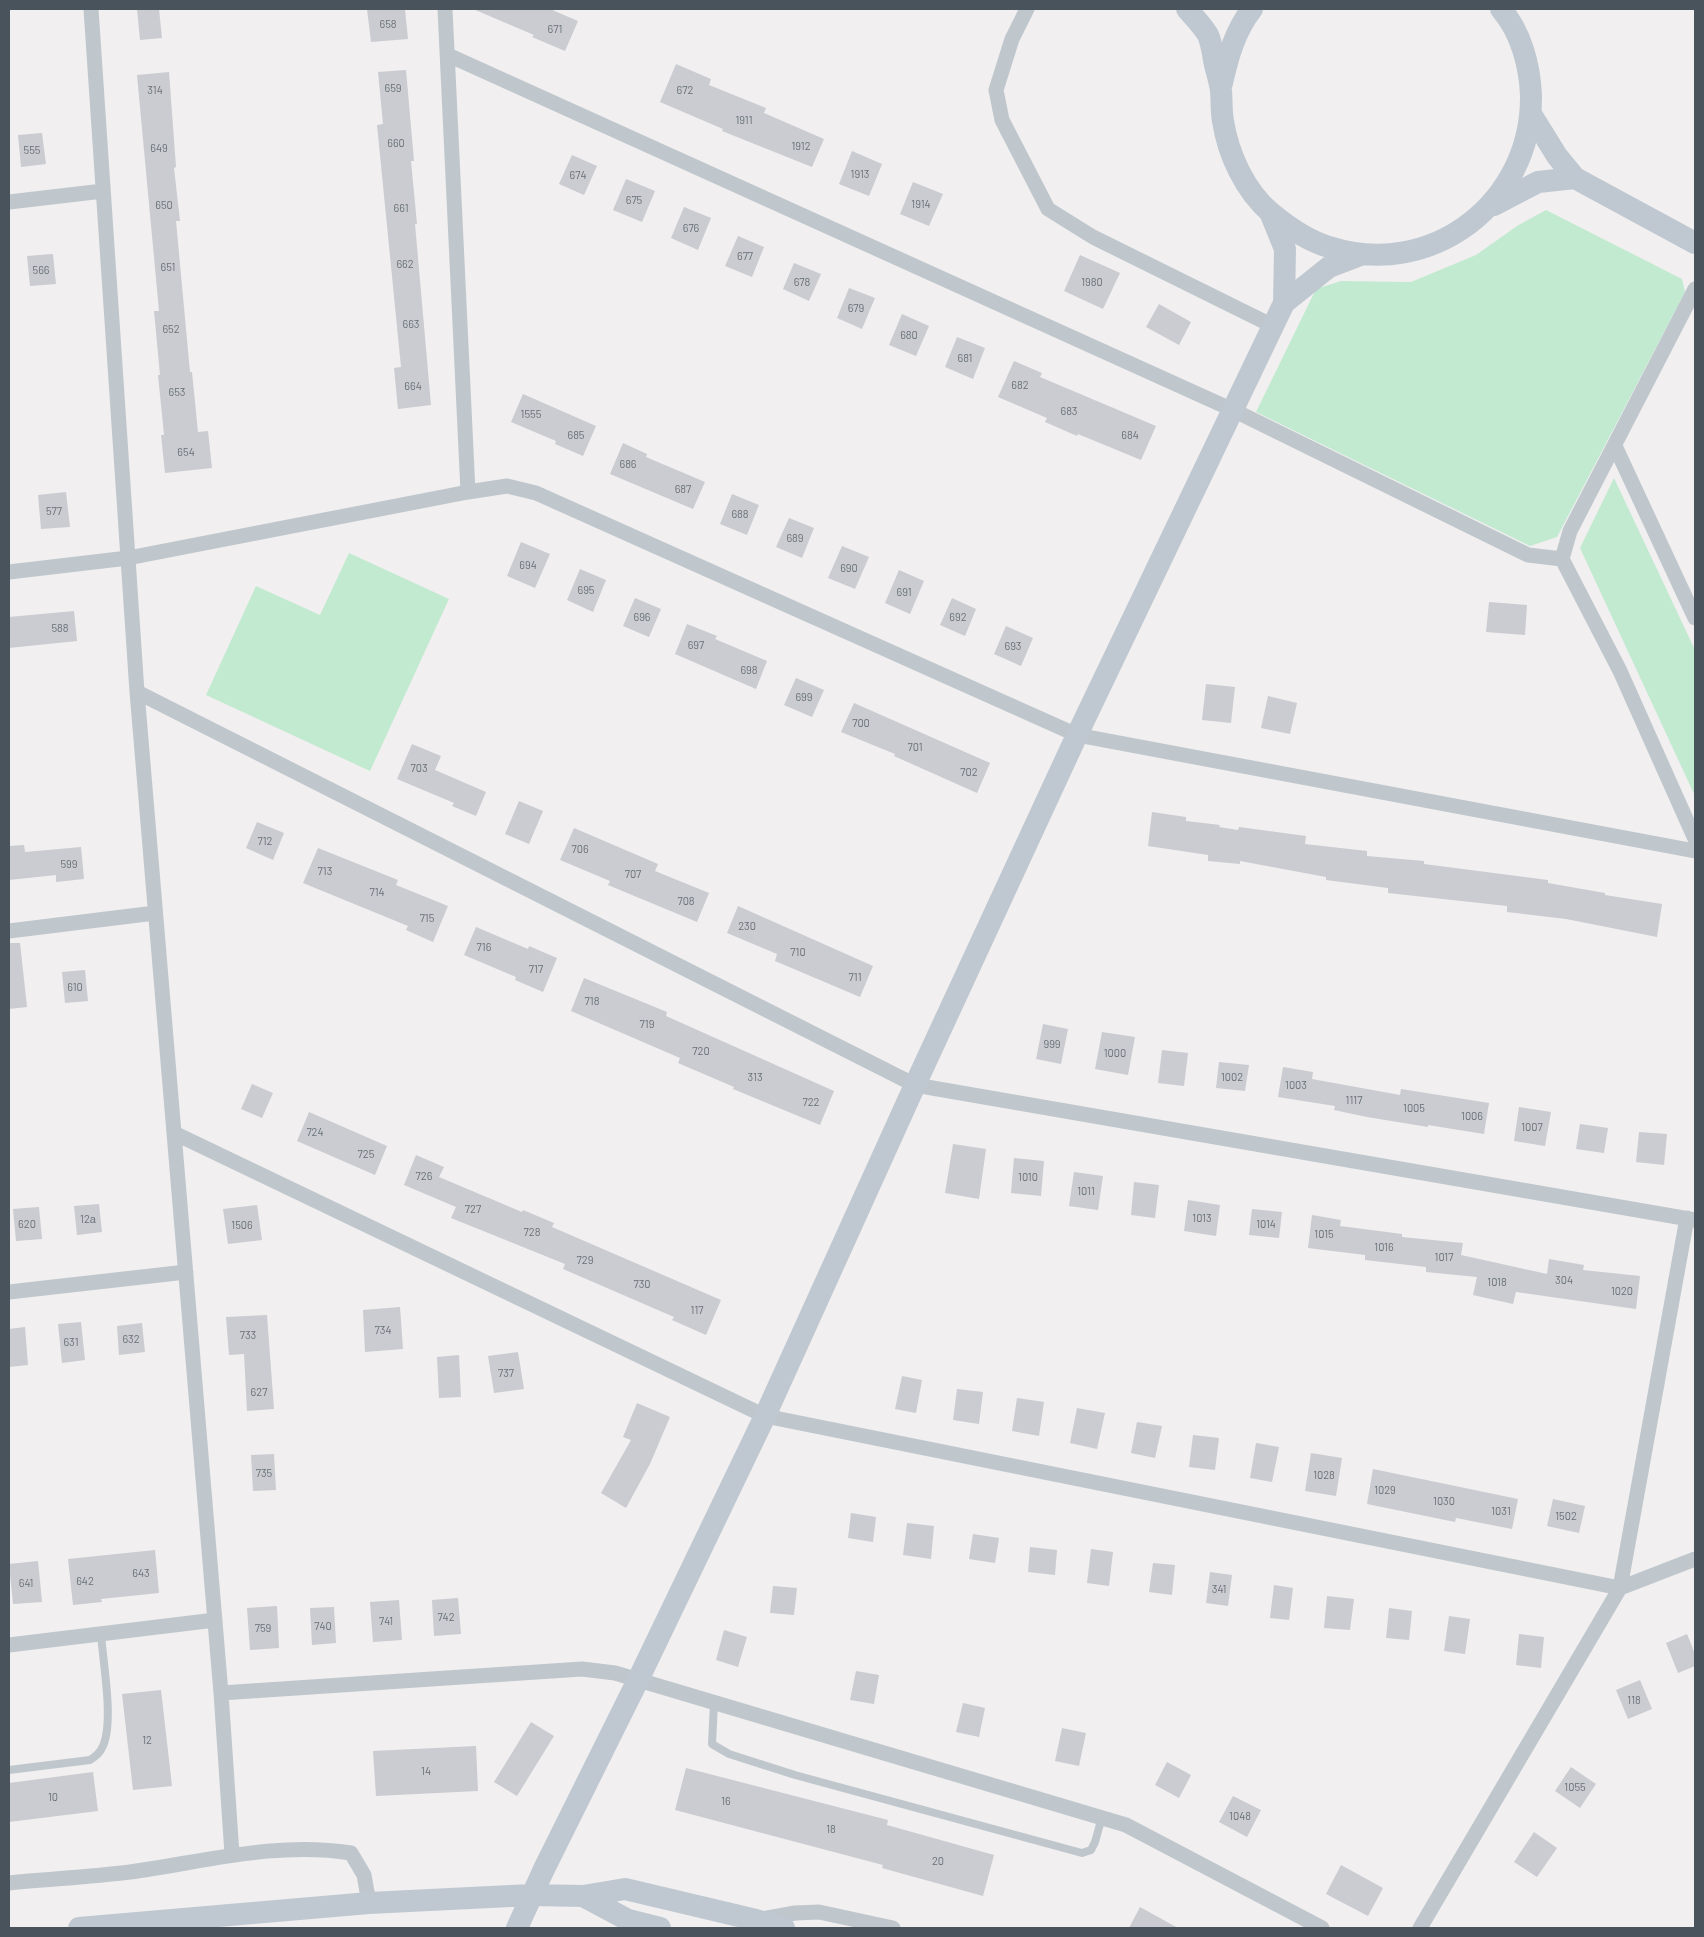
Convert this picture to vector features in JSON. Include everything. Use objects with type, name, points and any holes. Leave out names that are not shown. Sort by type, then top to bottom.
[{"type":"street","points":[[91,9],[137,692],[221,1693],[232,1854]]},
{"type":"street","points":[[445,9],[468,492]]},
{"type":"street","points":[[1027,9],[1012,39],[996,90],[1002,120],[1048,209],[1093,237],[1273,326]]},
{"type":"street","points":[[1187,9],[1208,36],[1221,89],[1223,120],[1232,154],[1247,185],[1270,212],[1297,233],[1321,244],[1363,254],[1398,253],[1431,245],[1462,229],[1489,207],[1538,182],[1575,178]]},
{"type":"street","points":[[1221,89],[1229,52],[1244,20],[1252,9]]},
{"type":"street","points":[[1489,207],[1514,172],[1524,148],[1531,114],[1530,80],[1522,46],[1501,9]]},
{"type":"street","points":[[448,55],[1233,410],[1528,555],[1562,559]]},
{"type":"street","points":[[1531,114],[1557,156],[1575,178],[1695,243]]},
{"type":"street","points":[[9,202],[103,191]]},
{"type":"street","points":[[517,1928],[531,1895],[638,1680],[765,1416],[1077,735],[1284,303],[1285,249],[1270,212]]},
{"type":"street","points":[[1284,303],[1329,266],[1363,254]]},
{"type":"street","points":[[1695,289],[1570,531],[1562,559],[1620,671],[1695,839]]},
{"type":"street","points":[[1615,446],[1695,618]]},
{"type":"street","points":[[9,572],[128,558],[507,486],[536,493],[1077,735],[1695,851]]},
{"type":"street","points":[[137,692],[915,1085],[1691,1219],[1620,1588],[1420,1928]]},
{"type":"street","points":[[9,931],[155,913]]},
{"type":"street","points":[[174,1133],[765,1416],[1620,1588],[1695,1558]]},
{"type":"street","points":[[9,1292],[186,1272]]},
{"type":"street","points":[[9,1645],[215,1620]]},
{"type":"street","points":[[221,1693],[582,1669],[614,1673],[1126,1825],[1322,1928]]},
{"type":"street","points":[[9,1883],[130,1872],[232,1854],[324,1848],[352,1853],[364,1875],[369,1903]]},
{"type":"street","points":[[78,1928],[369,1903],[531,1895],[583,1896],[625,1889],[784,1928]]},
{"type":"street","points":[[583,1896],[628,1920],[660,1928]]},
{"type":"street","points":[[756,1920],[795,1913],[819,1912],[893,1928]]},
{"type":"lane","points":[[9,1770],[90,1760],[98,1755],[108,1730],[101,1634]]},
{"type":"lane","points":[[714,1703],[712,1744],[729,1754],[795,1775],[1082,1853],[1090,1850],[1095,1842],[1102,1817]]},
{"type":"green space","points":[[1546,210],[1682,279],[1685,292],[1557,537],[1530,546],[1256,412],[1316,289],[1341,281],[1411,282],[1476,255],[1517,226]]},
{"type":"green space","points":[[1614,478],[1695,650],[1695,796],[1580,548]]},
{"type":"green space","points":[[349,553],[449,599],[370,771],[206,695],[256,586],[320,615]]},
{"type":"building","points":[[137,9],[159,9],[162,38],[140,40]]},
{"type":"building","points":[[367,9],[405,9],[408,39],[371,42]]},
{"type":"building","points":[[473,9],[550,9],[578,21],[565,51],[532,37],[534,35]]},
{"type":"building","points":[[676,64],[711,79],[709,85],[766,108],[764,113],[824,139],[812,167],[722,131],[723,129],[660,102]]},
{"type":"building","points":[[406,70],[414,161],[411,161],[417,224],[415,224],[431,405],[398,409],[394,368],[401,367],[377,125],[383,124],[378,72]]},
{"type":"building","points":[[169,72],[176,167],[174,168],[180,221],[176,221],[190,372],[192,372],[198,432],[208,431],[212,468],[165,473],[161,435],[164,435],[158,375],[160,375],[154,311],[159,311],[137,75]]},
{"type":"building","points":[[42,133],[46,164],[21,167],[18,135]]},
{"type":"building","points":[[852,151],[882,164],[869,196],[839,184]]},
{"type":"building","points":[[572,155],[597,166],[584,195],[559,184]]},
{"type":"building","points":[[626,179],[655,191],[642,222],[613,210]]},
{"type":"building","points":[[913,182],[943,194],[929,226],[900,214]]},
{"type":"building","points":[[684,207],[711,218],[698,250],[671,238]]},
{"type":"building","points":[[738,236],[764,247],[752,277],[725,266]]},
{"type":"building","points":[[53,254],[56,284],[30,286],[27,256]]},
{"type":"building","points":[[1080,255],[1120,273],[1103,309],[1064,291]]},
{"type":"building","points":[[794,263],[821,274],[809,301],[783,289]]},
{"type":"building","points":[[849,288],[875,298],[862,329],[837,318]]},
{"type":"building","points":[[1159,304],[1191,322],[1179,345],[1146,327]]},
{"type":"building","points":[[902,314],[929,326],[916,356],[889,345]]},
{"type":"building","points":[[957,337],[985,348],[973,379],[945,367]]},
{"type":"building","points":[[1014,361],[1042,373],[1040,377],[1156,426],[1141,460],[1045,422],[1047,418],[998,397]]},
{"type":"building","points":[[523,394],[596,426],[583,456],[555,444],[556,441],[511,422]]},
{"type":"building","points":[[623,443],[647,454],[646,457],[705,482],[693,509],[610,474]]},
{"type":"building","points":[[66,492],[70,527],[41,529],[38,495]]},
{"type":"building","points":[[732,494],[759,505],[747,535],[720,524]]},
{"type":"building","points":[[789,518],[814,528],[802,558],[776,547]]},
{"type":"building","points":[[521,542],[550,554],[535,588],[507,576]]},
{"type":"building","points":[[842,546],[869,557],[855,589],[828,578]]},
{"type":"building","points":[[580,569],[606,580],[593,612],[567,600]]},
{"type":"building","points":[[899,570],[924,581],[910,614],[885,603]]},
{"type":"building","points":[[635,598],[661,609],[649,637],[623,626]]},
{"type":"building","points":[[952,598],[976,609],[965,636],[940,625]]},
{"type":"building","points":[[1489,602],[1527,605],[1525,635],[1486,632]]},
{"type":"building","points":[[74,611],[77,641],[9,648],[9,617]]},
{"type":"building","points":[[687,624],[717,636],[715,639],[767,661],[756,689],[675,654]]},
{"type":"building","points":[[1006,626],[1033,638],[1021,666],[994,654]]},
{"type":"building","points":[[796,678],[824,690],[812,717],[784,705]]},
{"type":"building","points":[[1206,684],[1235,687],[1231,723],[1202,720]]},
{"type":"building","points":[[1268,696],[1297,703],[1290,734],[1261,728]]},
{"type":"building","points":[[854,703],[990,763],[977,793],[894,756],[895,754],[841,732]]},
{"type":"building","points":[[412,744],[441,756],[435,770],[486,792],[476,816],[452,806],[454,803],[397,779]]},
{"type":"building","points":[[519,801],[543,811],[529,844],[505,834]]},
{"type":"building","points":[[1152,812],[1186,817],[1186,821],[1220,825],[1219,827],[1238,830],[1239,827],[1306,836],[1305,844],[1367,851],[1367,856],[1424,861],[1424,864],[1548,880],[1548,883],[1605,893],[1605,895],[1662,904],[1657,937],[1566,919],[1507,912],[1507,906],[1388,893],[1388,888],[1326,880],[1326,877],[1240,861],[1240,864],[1208,861],[1208,855],[1148,846]]},
{"type":"building","points":[[257,822],[284,833],[273,860],[246,848]]},
{"type":"building","points":[[574,828],[658,864],[655,871],[709,893],[697,922],[608,885],[610,881],[560,860]]},
{"type":"building","points":[[24,845],[25,852],[81,847],[84,879],[56,882],[56,875],[9,880],[9,846]]},
{"type":"building","points":[[318,848],[398,880],[396,885],[448,906],[433,942],[406,930],[408,926],[303,883]]},
{"type":"building","points":[[738,906],[873,966],[860,997],[775,961],[777,954],[727,933]]},
{"type":"building","points":[[476,927],[528,949],[529,946],[557,958],[543,992],[515,980],[516,977],[464,955]]},
{"type":"building","points":[[9,943],[20,943],[27,1007],[9,1009]]},
{"type":"building","points":[[85,970],[88,1001],[65,1003],[62,972]]},
{"type":"building","points":[[584,978],[667,1012],[666,1016],[834,1091],[820,1125],[733,1089],[734,1087],[678,1063],[680,1058],[571,1011]]},
{"type":"building","points":[[1043,1024],[1068,1029],[1061,1064],[1036,1059]]},
{"type":"building","points":[[1102,1032],[1135,1037],[1128,1075],[1095,1069]]},
{"type":"building","points":[[1162,1050],[1188,1053],[1184,1086],[1158,1083]]},
{"type":"building","points":[[1219,1062],[1249,1065],[1245,1091],[1216,1088]]},
{"type":"building","points":[[1283,1067],[1313,1072],[1312,1079],[1400,1095],[1401,1089],[1489,1103],[1484,1134],[1367,1117],[1334,1110],[1335,1106],[1278,1097]]},
{"type":"building","points":[[252,1084],[273,1093],[262,1118],[241,1109]]},
{"type":"building","points":[[1519,1107],[1551,1112],[1545,1146],[1514,1141]]},
{"type":"building","points":[[309,1112],[387,1146],[375,1175],[297,1141]]},
{"type":"building","points":[[1580,1124],[1608,1128],[1604,1153],[1576,1149]]},
{"type":"building","points":[[1639,1132],[1667,1134],[1664,1165],[1636,1162]]},
{"type":"building","points":[[953,1144],[986,1149],[979,1199],[945,1193]]},
{"type":"building","points":[[416,1155],[444,1167],[439,1177],[522,1212],[523,1210],[554,1223],[552,1227],[721,1300],[706,1335],[672,1320],[674,1317],[563,1269],[565,1264],[451,1218],[456,1207],[404,1185]]},
{"type":"building","points":[[1014,1158],[1044,1161],[1041,1196],[1011,1193]]},
{"type":"building","points":[[1074,1172],[1103,1176],[1098,1210],[1069,1206]]},
{"type":"building","points":[[1134,1182],[1159,1185],[1155,1218],[1131,1215]]},
{"type":"building","points":[[1188,1200],[1220,1205],[1216,1236],[1184,1231]]},
{"type":"building","points":[[99,1204],[102,1232],[77,1235],[74,1206]]},
{"type":"building","points":[[257,1205],[262,1240],[228,1244],[223,1209]]},
{"type":"building","points":[[39,1207],[42,1239],[16,1241],[13,1209]]},
{"type":"building","points":[[1252,1209],[1282,1212],[1279,1238],[1249,1235]]},
{"type":"building","points":[[1312,1215],[1341,1220],[1340,1226],[1402,1234],[1402,1237],[1463,1243],[1461,1255],[1547,1274],[1549,1259],[1584,1265],[1583,1270],[1640,1276],[1636,1309],[1516,1292],[1513,1304],[1473,1295],[1477,1277],[1426,1272],[1426,1267],[1365,1260],[1365,1255],[1308,1248]]},
{"type":"building","points":[[400,1307],[403,1349],[365,1352],[363,1310]]},
{"type":"building","points":[[267,1315],[274,1409],[247,1411],[244,1354],[229,1355],[226,1317]]},
{"type":"building","points":[[81,1322],[85,1360],[62,1363],[58,1324]]},
{"type":"building","points":[[142,1323],[145,1352],[119,1355],[117,1326]]},
{"type":"building","points":[[25,1327],[28,1365],[9,1367],[9,1329]]},
{"type":"building","points":[[518,1352],[524,1389],[494,1393],[488,1356]]},
{"type":"building","points":[[459,1355],[461,1397],[439,1398],[437,1357]]},
{"type":"building","points":[[902,1376],[922,1380],[916,1413],[895,1409]]},
{"type":"building","points":[[957,1389],[983,1392],[979,1424],[953,1420]]},
{"type":"building","points":[[1017,1398],[1044,1402],[1039,1436],[1012,1431]]},
{"type":"building","points":[[637,1403],[670,1417],[650,1464],[626,1508],[601,1493],[631,1440],[623,1437]]},
{"type":"building","points":[[1077,1408],[1105,1413],[1097,1449],[1070,1443]]},
{"type":"building","points":[[1137,1422],[1162,1426],[1155,1458],[1131,1453]]},
{"type":"building","points":[[1193,1435],[1219,1438],[1215,1470],[1189,1467]]},
{"type":"building","points":[[1256,1443],[1279,1447],[1272,1482],[1250,1478]]},
{"type":"building","points":[[1311,1453],[1342,1458],[1336,1496],[1305,1491]]},
{"type":"building","points":[[274,1454],[276,1490],[253,1491],[251,1455]]},
{"type":"building","points":[[1373,1469],[1518,1499],[1512,1529],[1456,1518],[1455,1522],[1367,1504]]},
{"type":"building","points":[[1553,1499],[1585,1506],[1579,1533],[1547,1526]]},
{"type":"building","points":[[851,1513],[876,1517],[873,1542],[848,1538]]},
{"type":"building","points":[[907,1523],[934,1526],[931,1559],[903,1555]]},
{"type":"building","points":[[973,1534],[999,1538],[995,1563],[969,1559]]},
{"type":"building","points":[[1030,1547],[1057,1550],[1055,1575],[1028,1572]]},
{"type":"building","points":[[1091,1549],[1113,1552],[1109,1586],[1087,1583]]},
{"type":"building","points":[[155,1550],[159,1593],[101,1599],[102,1602],[73,1605],[68,1559]]},
{"type":"building","points":[[38,1561],[42,1602],[13,1604],[9,1564]]},
{"type":"building","points":[[1153,1563],[1175,1565],[1172,1595],[1149,1592]]},
{"type":"building","points":[[1210,1572],[1232,1575],[1228,1606],[1206,1603]]},
{"type":"building","points":[[1274,1585],[1293,1588],[1289,1620],[1270,1618]]},
{"type":"building","points":[[773,1586],[797,1588],[794,1615],[770,1613]]},
{"type":"building","points":[[1327,1596],[1354,1599],[1350,1630],[1324,1628]]},
{"type":"building","points":[[458,1598],[461,1634],[434,1636],[432,1600]]},
{"type":"building","points":[[399,1600],[402,1640],[373,1642],[370,1602]]},
{"type":"building","points":[[277,1606],[279,1648],[250,1650],[247,1608]]},
{"type":"building","points":[[334,1607],[336,1643],[312,1645],[310,1608]]},
{"type":"building","points":[[1389,1608],[1412,1611],[1409,1640],[1386,1638]]},
{"type":"building","points":[[1449,1616],[1470,1619],[1465,1654],[1444,1651]]},
{"type":"building","points":[[724,1630],[747,1637],[738,1667],[716,1660]]},
{"type":"building","points":[[1519,1634],[1544,1637],[1541,1668],[1516,1665]]},
{"type":"building","points":[[1687,1634],[1695,1654],[1695,1666],[1678,1673],[1666,1643]]},
{"type":"building","points":[[856,1671],[879,1675],[874,1704],[850,1700]]},
{"type":"building","points":[[1640,1680],[1652,1709],[1628,1719],[1616,1690]]},
{"type":"building","points":[[161,1690],[172,1786],[133,1790],[122,1694]]},
{"type":"building","points":[[963,1703],[985,1708],[979,1737],[956,1732]]},
{"type":"building","points":[[531,1722],[554,1736],[517,1796],[494,1782]]},
{"type":"building","points":[[1062,1728],[1086,1733],[1079,1766],[1055,1761]]},
{"type":"building","points":[[476,1746],[478,1791],[376,1796],[373,1751]]},
{"type":"building","points":[[1167,1762],[1191,1775],[1179,1798],[1155,1785]]},
{"type":"building","points":[[1571,1767],[1596,1784],[1580,1808],[1555,1791]]},
{"type":"building","points":[[686,1768],[888,1820],[887,1825],[994,1855],[983,1896],[882,1868],[883,1865],[675,1810]]},
{"type":"building","points":[[93,1772],[98,1811],[9,1822],[9,1783]]},
{"type":"building","points":[[1233,1796],[1261,1810],[1247,1837],[1219,1822]]},
{"type":"building","points":[[1534,1832],[1557,1848],[1537,1877],[1514,1862]]},
{"type":"building","points":[[1341,1865],[1383,1888],[1368,1916],[1326,1894]]},
{"type":"building","points":[[1140,1907],[1178,1928],[1129,1928]]}]
